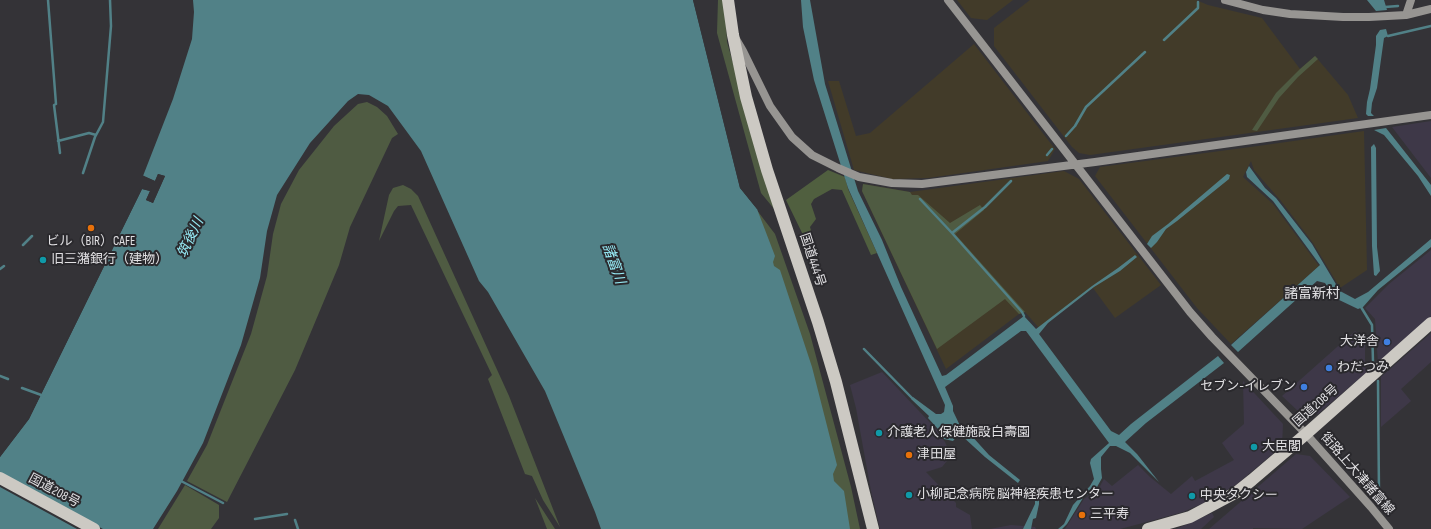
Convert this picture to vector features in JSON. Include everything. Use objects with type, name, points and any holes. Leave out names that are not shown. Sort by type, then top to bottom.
[{"type":"highway","name":"国道444号","points":[[728,0],[733,35],[746,97],[767,170],[818,322],[836,382],[873,529]]},
{"type":"highway","name":"国道208号","points":[[1148,529],[1190,517],[1237,492],[1306,434],[1431,323]]},
{"type":"highway","name":"国道208号","points":[[0,478],[94,529]]},
{"type":"street","name":"街路上大津諸富線","points":[[948,0],[1190,312],[1212,337],[1306,434],[1389,529]]},
{"type":"street","points":[[1225,0],[1263,10],[1316,16],[1369,17],[1406,15],[1431,9]]},
{"type":"street","points":[[1406,15],[1411,0]]},
{"type":"street","points":[[733,35],[744,51],[770,106],[792,136],[812,155],[858,176],[892,183],[922,184],[1076,165],[1431,115]]},
{"type":"shaded area","points":[[957,0],[1013,0],[987,20],[971,18]]},
{"type":"shaded area","points":[[1030,0],[1196,0],[1208,5],[1262,18],[1300,69],[1315,56],[1348,95],[1358,118],[1090,155],[1079,153],[1072,147],[994,46],[994,28]]},
{"type":"shaded area","points":[[974,44],[1055,149],[1048,161],[928,178],[892,179],[854,170],[828,81],[839,81],[856,136],[870,133]]},
{"type":"shaded area","points":[[1431,121],[1431,178],[1392,127]]},
{"type":"shaded area","points":[[1364,131],[1367,270],[1340,288],[1313,243],[1281,201],[1254,170],[1251,161],[1243,177],[1273,204],[1319,266],[1231,344],[1197,308],[1095,176],[1100,167]]},
{"type":"shaded area","points":[[1064,171],[1079,179],[1161,285],[1115,318],[1093,288],[1039,328],[1025,312],[1019,314],[946,369],[862,191],[863,184],[910,192]]},
{"type":"shaded area","points":[[1431,250],[1431,317],[1378,363],[1375,319],[1365,308],[1389,284]]},
{"type":"shaded area","points":[[1355,331],[1365,339],[1365,367],[1367,372],[1318,414],[1298,411],[1282,396]]},
{"type":"shaded area","points":[[1431,333],[1431,362],[1401,389],[1411,401],[1381,427],[1381,377]]},
{"type":"shaded area","points":[[882,372],[936,429],[945,442],[951,456],[942,467],[926,472],[956,503],[956,507],[970,515],[972,529],[880,529],[850,385]]},
{"type":"shaded area","points":[[1243,381],[1283,424],[1282,446],[1237,484],[1206,502],[1183,512],[1120,529],[1065,529],[1084,499],[1099,488],[1104,479],[1112,486],[1138,465],[1171,494],[1192,476],[1195,481],[1234,460],[1222,443],[1244,424]]},
{"type":"shaded area","points":[[1296,454],[1310,456],[1350,497],[1302,529],[1209,529]]},
{"type":"shaded area","points":[[1212,513],[1214,517],[1201,529],[1176,529]]},
{"type":"shaded area","points":[[1011,525],[1035,527],[1036,529],[990,529]]},
{"type":"green space","points":[[718,0],[725,0],[727,42],[775,210],[761,193],[717,33]]},
{"type":"green space","points":[[1315,56],[1318,59],[1298,77],[1279,98],[1257,131],[1252,130],[1276,93]]},
{"type":"green space","points":[[367,102],[377,107],[387,116],[398,134],[392,138],[350,227],[339,265],[295,370],[227,502],[187,481],[207,445],[251,334],[267,276],[273,234],[281,204],[299,170],[334,126],[358,104]]},
{"type":"green space","points":[[828,170],[845,177],[848,189],[877,253],[871,255],[842,190],[832,189],[814,199],[811,204],[816,219],[810,227],[817,251],[811,255],[807,243],[786,200]]},
{"type":"green space","points":[[863,184],[910,192],[912,195],[918,195],[950,223],[980,205],[984,210],[955,234],[1025,312],[1019,314],[1005,299],[937,349],[862,191]]},
{"type":"green space","points":[[403,185],[411,189],[418,196],[509,396],[560,527],[543,500],[532,476],[525,474],[488,379],[492,375],[411,205],[398,206],[379,241],[389,195],[393,188]]},
{"type":"green space","points":[[740,188],[775,234],[810,334],[851,487],[860,529],[845,529],[824,485]]},
{"type":"green space","points":[[185,485],[219,505],[219,518],[211,529],[158,529]]},
{"type":"green space","points":[[535,498],[555,529],[547,529]]},
{"type":"water","points":[[193,0],[693,0],[740,188],[757,209],[775,256],[773,262],[774,266],[780,270],[812,367],[837,465],[833,474],[834,481],[844,491],[850,529],[601,529],[545,391],[488,292],[479,281],[421,151],[388,106],[369,95],[358,94],[348,101],[310,143],[277,195],[267,231],[260,278],[241,345],[203,443],[177,491],[153,529],[0,529],[0,457],[29,419],[142,189],[150,191],[146,200],[153,203],[165,176],[158,174],[155,181],[143,176],[173,99],[192,39],[194,12]]},
{"type":"water","points":[[801,0],[810,0],[825,84],[858,191],[882,240],[901,287],[942,376],[946,375],[1024,316],[1036,329],[1135,255],[1137,257],[1120,271],[1094,287],[1048,323],[1039,334],[1111,431],[1119,435],[1218,356],[1224,363],[1146,423],[1125,442],[1137,454],[1159,482],[1130,453],[1116,446],[1110,446],[1101,457],[1102,478],[1097,487],[1083,498],[1067,524],[1062,529],[1058,529],[1064,524],[1073,505],[1090,486],[1094,479],[1090,463],[1091,459],[1109,443],[1026,331],[1021,331],[945,387],[953,406],[953,411],[963,432],[970,434],[989,455],[1020,480],[1018,483],[985,457],[961,435],[958,435],[953,441],[944,439],[938,429],[928,418],[929,416],[911,399],[913,397],[936,414],[941,414],[944,412],[945,405],[848,188],[814,80],[803,27]]},
{"type":"water","points":[[1367,0],[1384,0],[1387,10],[1376,11]]},
{"type":"water","points":[[1386,29],[1388,36],[1384,38],[1377,88],[1372,103],[1371,113],[1374,116],[1368,116],[1366,114],[1367,102],[1376,45],[1376,36],[1380,30]]},
{"type":"water","points":[[1386,128],[1431,185],[1431,196],[1418,176],[1384,135],[1374,130]]},
{"type":"water","points":[[1374,144],[1376,148],[1377,247],[1380,271],[1376,276],[1374,275],[1372,246],[1371,147]]},
{"type":"water","points":[[1249,166],[1265,188],[1276,198],[1312,244],[1340,291],[1355,299],[1368,292],[1431,239],[1431,247],[1378,290],[1363,307],[1358,309],[1335,298],[1325,283],[1317,281],[1238,352],[1231,345],[1320,265],[1273,201],[1247,177],[1246,172]]},
{"type":"water","points":[[1227,174],[1230,175],[1229,179],[1166,229],[1151,248],[1147,244],[1152,236]]},
{"type":"water","points":[[1029,487],[1039,498],[1039,504],[1036,518],[1033,519],[1031,529],[1023,529],[1035,504],[1035,498],[1028,490]]},
{"type":"pier","points":[[693,0],[695,0],[742,187],[757,209],[740,188]]},
{"type":"pier","points":[[158,174],[165,176],[153,203],[146,200],[150,191],[142,189],[29,419],[0,457],[0,453],[28,418],[140,188],[142,187],[152,190],[149,199],[152,201],[162,177],[159,176],[155,183],[142,177],[142,175],[155,181]]},
{"type":"pier","points":[[0,473],[103,529],[77,529],[0,487]]},
{"type":"waterway","points":[[48,0],[56,104],[54,105],[60,153]]},
{"type":"waterway","points":[[83,173],[95,137],[103,122],[111,26],[110,0]]},
{"type":"waterway","points":[[1164,40],[1198,8],[1198,2]]},
{"type":"waterway","points":[[1385,7],[1398,6]]},
{"type":"waterway","points":[[1388,36],[1431,26]]},
{"type":"waterway","points":[[1066,136],[1075,126],[1086,107],[1145,52]]},
{"type":"waterway","points":[[58,141],[89,133],[96,135]]},
{"type":"waterway","points":[[1047,155],[1052,149]]},
{"type":"waterway","points":[[1011,181],[985,207],[952,233],[1024,316]]},
{"type":"waterway","points":[[920,199],[952,233]]},
{"type":"waterway","points":[[23,245],[32,236]]},
{"type":"waterway","points":[[0,269],[4,266]]},
{"type":"waterway","points":[[1361,307],[1372,325],[1373,362]]},
{"type":"waterway","points":[[864,349],[912,398]]},
{"type":"waterway","points":[[0,376],[8,379]]},
{"type":"waterway","points":[[1378,381],[1379,495]]},
{"type":"waterway","points":[[22,388],[44,396]]},
{"type":"waterway","points":[[181,481],[223,503]]},
{"type":"waterway","points":[[255,519],[287,514]]},
{"type":"waterway","points":[[295,520],[298,529]]},
{"type":"place","name":"ビル（BIR）CAFE","points":[[91,228]]},
{"type":"place","name":"旧三潴銀行（建物）","points":[[43,260]]},
{"type":"place","name":"大洋舎","points":[[1387,342]]},
{"type":"place","name":"わだつみ","points":[[1329,368]]},
{"type":"place","name":"セブン-イレブン","points":[[1304,387]]},
{"type":"place","name":"介護老人保健施設白壽園","points":[[879,433]]},
{"type":"place","name":"大臣閣","points":[[1254,447]]},
{"type":"place","name":"津田屋","points":[[909,455]]},
{"type":"place","name":"小柳記念病院 脳神経疾患センター","points":[[909,495]]},
{"type":"place","name":"中央タクシー","points":[[1192,496]]},
{"type":"place","name":"三平寿","points":[[1082,515]]},
{"type":"district","name":"諸富新村","points":[[1312,294]]},
{"type":"water label","name":"筑後川","points":[[191,238]]},
{"type":"water label","name":"諸富川","points":[[613,264]]}]
